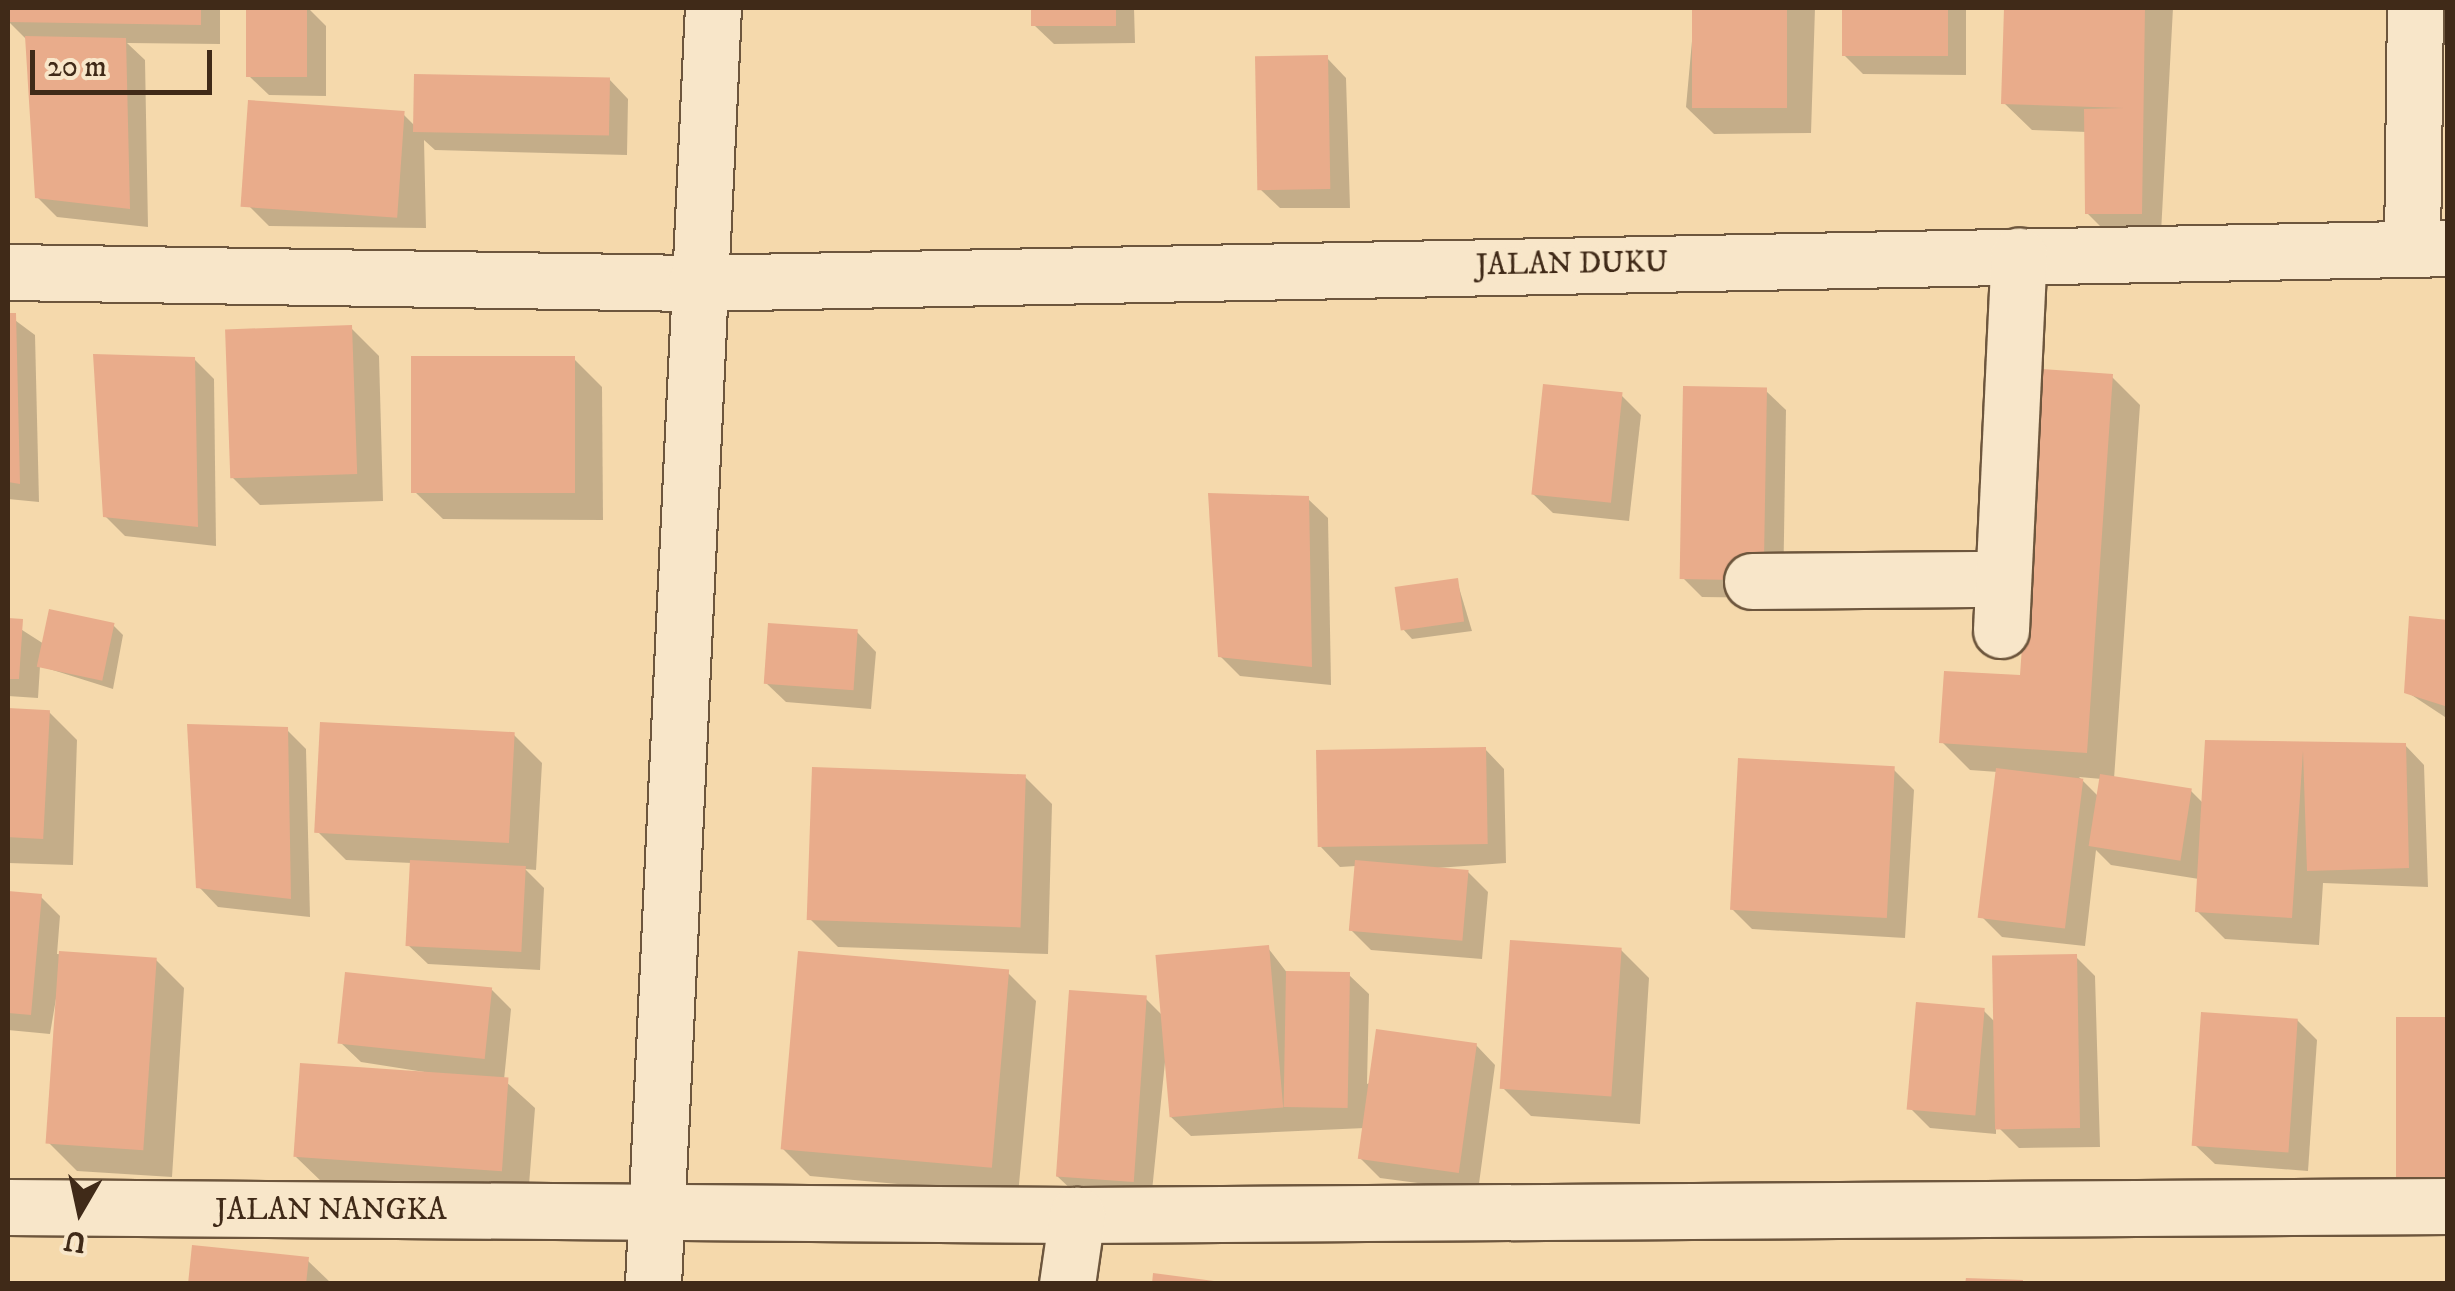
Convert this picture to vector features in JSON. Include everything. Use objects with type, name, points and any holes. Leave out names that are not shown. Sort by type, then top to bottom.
[{"type":"street","points":[[653,1284],[696,283],[713,8]]},
{"type":"street","points":[[2416,8],[2430,248]]},
{"type":"street","name":"JALAN DUKU","points":[[8,272],[696,283],[2430,248]]},
{"type":"street","points":[[1752,581],[2002,604],[2019,255]]},
{"type":"street","name":"JALAN NANGKA","points":[[8,1207],[1077,1215],[2448,1206]]},
{"type":"street","points":[[1068,1284],[1077,1215]]},
{"type":"building","points":[[8,8],[201,8],[201,25],[8,22]]},
{"type":"building","points":[[246,8],[307,8],[307,77],[246,77]]},
{"type":"building","points":[[1031,8],[1116,8],[1116,26],[1031,26]]},
{"type":"building","points":[[1692,8],[1787,8],[1787,108],[1692,108]]},
{"type":"building","points":[[1842,8],[1948,8],[1948,56],[1842,56]]},
{"type":"building","points":[[2004,8],[2145,8],[2142,214],[2085,214],[2084,109],[2124,108],[2001,104]]},
{"type":"building","points":[[25,36],[126,38],[130,209],[35,198]]},
{"type":"building","points":[[1328,55],[1330,189],[1257,190],[1255,56]]},
{"type":"building","points":[[414,74],[610,77],[609,135],[413,132]]},
{"type":"building","points":[[248,100],[405,111],[397,218],[241,207]]},
{"type":"building","points":[[8,313],[16,313],[20,484],[8,482]]},
{"type":"building","points":[[352,325],[357,474],[230,478],[225,329]]},
{"type":"building","points":[[93,354],[195,357],[198,527],[103,517]]},
{"type":"building","points":[[411,356],[575,356],[575,493],[411,493]]},
{"type":"building","points":[[2042,369],[2113,374],[2087,753],[1939,743],[1944,671],[2020,675]]},
{"type":"building","points":[[1543,384],[1623,392],[1611,503],[1531,494]]},
{"type":"building","points":[[1683,386],[1767,387],[1764,580],[1680,579]]},
{"type":"building","points":[[1208,493],[1309,496],[1312,667],[1218,657]]},
{"type":"building","points":[[1458,578],[1464,622],[1401,630],[1395,587]]},
{"type":"building","points":[[49,609],[115,623],[102,681],[37,667]]},
{"type":"building","points":[[2409,616],[2448,620],[2448,707],[2404,693]]},
{"type":"building","points":[[8,618],[23,619],[19,679],[8,679]]},
{"type":"building","points":[[768,623],[858,629],[854,690],[764,684]]},
{"type":"building","points":[[8,708],[50,710],[43,839],[8,837]]},
{"type":"building","points":[[320,722],[515,732],[509,843],[314,833]]},
{"type":"building","points":[[187,724],[288,727],[291,899],[196,888]]},
{"type":"building","points":[[2205,740],[2406,743],[2409,868],[2307,871],[2303,751],[2292,918],[2195,912]]},
{"type":"building","points":[[1486,747],[1488,844],[1318,847],[1316,750]]},
{"type":"building","points":[[1738,758],[1895,766],[1887,918],[1730,910]]},
{"type":"building","points":[[812,767],[1026,774],[1021,927],[807,920]]},
{"type":"building","points":[[1996,768],[2083,779],[2065,929],[1978,918]]},
{"type":"building","points":[[2100,774],[2192,789],[2180,861],[2089,846]]},
{"type":"building","points":[[410,860],[526,866],[521,952],[405,946]]},
{"type":"building","points":[[1355,860],[1469,870],[1462,941],[1349,931]]},
{"type":"building","points":[[8,891],[42,894],[31,1015],[8,1013]]},
{"type":"building","points":[[1510,940],[1622,948],[1611,1096],[1500,1089]]},
{"type":"building","points":[[1269,945],[1283,1107],[1170,1117],[1155,955]]},
{"type":"building","points":[[59,951],[157,958],[143,1150],[46,1144]]},
{"type":"building","points":[[798,951],[1009,969],[992,1168],[781,1149]]},
{"type":"building","points":[[2077,954],[2080,1128],[1995,1129],[1992,955]]},
{"type":"building","points":[[1286,971],[1350,972],[1348,1108],[1284,1107]]},
{"type":"building","points":[[345,972],[492,987],[485,1059],[337,1044]]},
{"type":"building","points":[[1069,990],[1147,995],[1134,1182],[1056,1177]]},
{"type":"building","points":[[1916,1002],[1985,1008],[1975,1116],[1907,1110]]},
{"type":"building","points":[[2201,1012],[2298,1019],[2288,1152],[2192,1146]]},
{"type":"building","points":[[2396,1017],[2448,1017],[2448,1190],[2396,1190]]},
{"type":"building","points":[[1376,1029],[1477,1043],[1459,1173],[1358,1159]]},
{"type":"building","points":[[300,1063],[508,1078],[502,1171],[293,1157]]},
{"type":"building","points":[[192,1245],[309,1257],[306,1284],[188,1284]]},
{"type":"building","points":[[1153,1273],[1214,1281],[1214,1284],[1152,1284]]},
{"type":"building","points":[[1966,1278],[2023,1280],[2023,1284],[1965,1284]]}]
